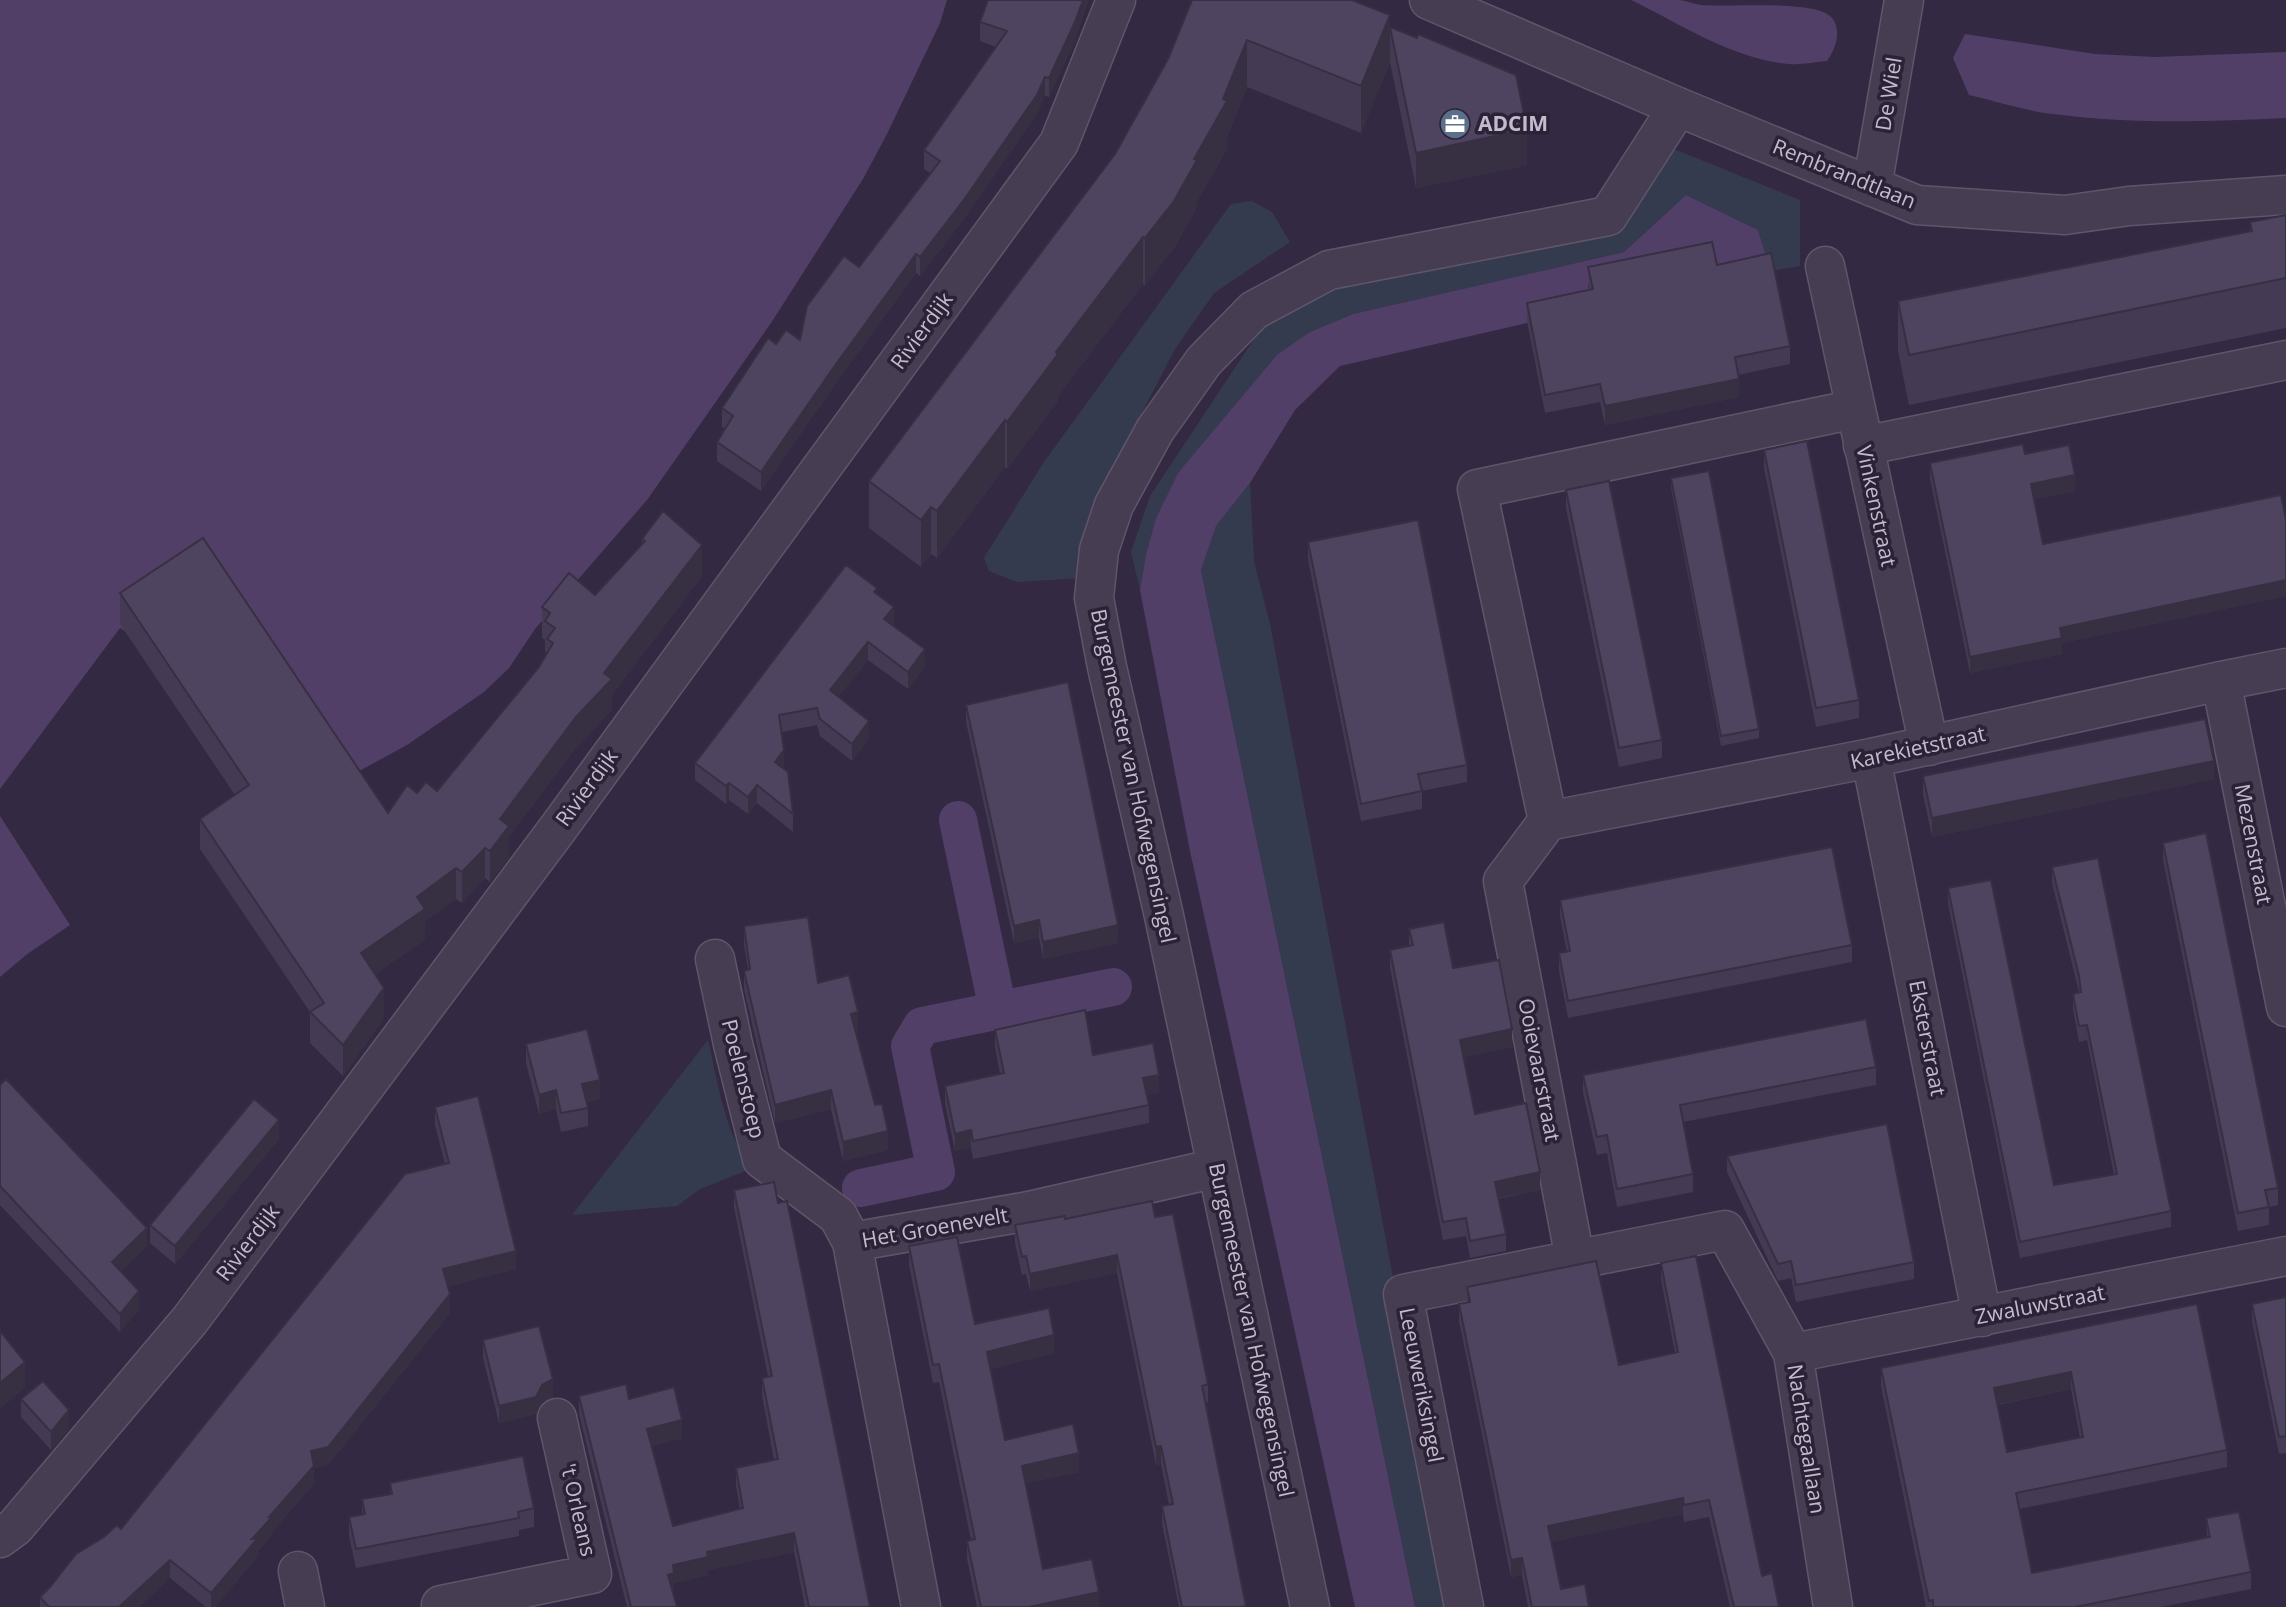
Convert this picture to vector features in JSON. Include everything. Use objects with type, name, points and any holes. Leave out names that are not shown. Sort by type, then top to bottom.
[{"type":"street","name":"Rivierdijk","points":[[0,1538],[15,1527],[190,1320],[556,831],[1051,155],[1059,143],[1116,0]]},
{"type":"street","name":"Rembrandtlaan","points":[[1429,0],[1678,107],[1917,205],[2065,215],[2129,206],[2286,195]]},
{"type":"street","name":"De Wiel","points":[[1872,187],[1904,0]]},
{"type":"street","name":"Burgemeester van Hofwegensingel","points":[[1310,1607],[1164,916],[1107,667],[1094,598],[1099,550],[1114,505],[1155,430],[1204,361],[1254,310],[1329,270],[1608,216],[1678,107]]},
{"type":"street","name":"Vinkenstraat","points":[[1825,266],[1928,746]]},
{"type":"street","points":[[1863,446],[2286,360]]},
{"type":"street","points":[[1548,821],[1477,489],[1854,409]]},
{"type":"street","name":"Karekietstraat","points":[[1548,821],[1871,758],[2286,668]]},
{"type":"street","name":"Mezenstraat","points":[[2221,681],[2286,1007]]},
{"type":"street","name":"Eksterstraat","points":[[1871,758],[1982,1317]]},
{"type":"street","name":"Ooievaarstraat","points":[[1548,821],[1503,881],[1575,1259]]},
{"type":"street","name":"Poelenstoep","points":[[715,959],[762,1159],[838,1216],[852,1242]]},
{"type":"street","name":"Het Groenevelt","points":[[920,1607],[852,1242],[1029,1211],[1217,1168]]},
{"type":"street","name":"Nachtegaallaan","points":[[1575,1259],[1725,1230],[1793,1353],[1833,1607]]},
{"type":"street","name":"Zwaluwstraat","points":[[1793,1353],[2286,1256]]},
{"type":"street","name":"Leeuweriksingel","points":[[1464,1607],[1403,1294],[1575,1259]]},
{"type":"street","name":"'t Orleans","points":[[438,1606],[592,1574],[557,1418]]},
{"type":"shaded area","points":[[0,0],[947,0],[940,23],[863,179],[771,323],[647,500],[535,629],[509,668],[484,692],[407,745],[350,776],[120,628],[0,789]]},
{"type":"shaded area","points":[[1631,0],[1680,0],[1701,5],[1806,8],[1830,16],[1836,26],[1837,38],[1827,61],[1794,64],[1768,61],[1727,48]]},
{"type":"shaded area","points":[[1965,34],[2095,54],[2155,57],[2286,52],[2286,118],[2140,121],[2082,117],[2042,113],[1969,95],[1953,58]]},
{"type":"shaded area","points":[[1669,147],[1800,200],[1800,266],[1771,271],[1758,230],[1686,195],[1624,252],[1353,314],[1310,332],[1178,473],[1156,518],[1140,590],[1131,552],[1150,496],[1256,336],[1294,299],[1334,281],[1608,222]]},
{"type":"shaded area","points":[[1686,195],[1758,230],[1771,272],[1588,285],[1592,308],[1340,366],[1295,410],[1250,483],[1216,526],[1201,570],[1415,1607],[1355,1607],[1190,851],[1140,590],[1146,554],[1156,518],[1178,473],[1277,355],[1310,332],[1353,314],[1624,252]]},
{"type":"shaded area","points":[[1252,201],[1272,212],[1290,242],[1214,293],[1175,349],[1103,488],[1082,578],[1017,582],[989,571],[984,558],[1044,462],[1231,204]]},
{"type":"shaded area","points":[[1250,483],[1254,561],[1270,624],[1455,1607],[1415,1607],[1201,570],[1216,526]]},
{"type":"shaded area","points":[[0,816],[70,925],[26,955],[0,977]]},
{"type":"shaded area","points":[[708,1040],[729,1124],[743,1155],[753,1168],[700,1189],[677,1206],[572,1215]]},
{"type":"building","points":[[988,0],[1083,0],[1049,78],[1045,77],[1037,95],[963,201],[920,257],[916,254],[761,472],[717,442],[733,416],[722,408],[768,338],[776,344],[786,330],[800,340],[807,306],[844,256],[859,267],[940,161],[924,150],[1007,31],[980,22]]},
{"type":"building","points":[[1192,0],[1352,0],[1390,15],[1361,86],[1247,40],[1223,99],[1227,101],[1174,201],[1145,238],[1143,237],[1007,422],[1005,420],[937,511],[931,507],[921,520],[869,481],[1115,154],[1168,59]]},
{"type":"building","points":[[1390,27],[1417,38],[1418,34],[1516,75],[1527,129],[1416,153]]},
{"type":"building","points":[[2286,215],[2286,278],[1909,355],[1898,301],[2252,231],[2250,222]]},
{"type":"building","points":[[1712,242],[1717,265],[1771,253],[1790,346],[1735,357],[1739,379],[1605,406],[1600,384],[1545,395],[1527,303],[1593,289],[1588,267]]},
{"type":"building","points":[[1807,441],[1859,700],[1816,708],[1764,450]]},
{"type":"building","points":[[2023,444],[2025,454],[2069,445],[2075,475],[2031,484],[2043,544],[2281,495],[2286,520],[2286,580],[2060,628],[2062,638],[1970,657],[1930,463]]},
{"type":"building","points":[[1709,471],[1759,729],[1721,736],[1671,478]]},
{"type":"building","points":[[1609,481],[1662,740],[1619,748],[1566,490]]},
{"type":"building","points":[[663,511],[702,545],[604,673],[612,679],[576,717],[500,819],[509,826],[490,851],[485,848],[462,872],[456,868],[417,897],[425,909],[361,953],[384,988],[343,1045],[310,1012],[324,1003],[200,819],[249,785],[120,593],[203,538],[388,813],[407,785],[417,793],[426,782],[437,791],[539,667],[553,643],[547,639],[555,628],[545,621],[550,613],[542,607],[569,573],[595,595],[645,541],[642,539]]},
{"type":"building","points":[[1418,520],[1467,765],[1418,774],[1422,791],[1361,804],[1308,542]]},
{"type":"building","points":[[846,565],[877,588],[874,592],[894,607],[884,619],[925,649],[908,672],[868,642],[830,690],[869,721],[852,744],[820,719],[817,708],[779,715],[784,750],[775,762],[788,772],[793,814],[757,785],[748,797],[729,783],[726,786],[695,763]]},
{"type":"building","points":[[1068,682],[1118,925],[1043,942],[1039,920],[1014,926],[966,705]]},
{"type":"building","points":[[2205,719],[2214,761],[1932,818],[1923,776]]},
{"type":"building","points":[[2206,833],[2278,1188],[2265,1190],[2269,1207],[2238,1213],[2163,843]]},
{"type":"building","points":[[1832,847],[1852,945],[1568,1001],[1559,953],[1570,951],[1560,900]]},
{"type":"building","points":[[2098,858],[2171,1211],[2020,1242],[1948,888],[1991,880],[2054,1185],[2117,1174],[2087,1025],[2079,1026],[2073,994],[2081,992],[2079,976],[2052,867]]},
{"type":"building","points":[[808,917],[818,983],[849,975],[858,1012],[851,1014],[875,1105],[882,1104],[888,1131],[843,1142],[831,1090],[775,1105],[744,971],[750,969],[744,926]]},
{"type":"building","points":[[1444,922],[1453,968],[1499,960],[1512,1029],[1460,1040],[1475,1114],[1526,1103],[1540,1172],[1495,1182],[1506,1234],[1470,1241],[1466,1218],[1443,1222],[1390,950],[1413,945],[1409,929]]},
{"type":"building","points":[[1085,1010],[1093,1055],[1153,1043],[1159,1075],[1143,1078],[1149,1105],[973,1141],[971,1130],[955,1134],[945,1086],[1004,1073],[995,1030]]},
{"type":"building","points":[[1866,1019],[1876,1067],[1680,1105],[1693,1174],[1617,1189],[1607,1135],[1597,1137],[1583,1075]]},
{"type":"building","points":[[587,1029],[600,1080],[582,1084],[588,1108],[561,1113],[556,1090],[539,1095],[526,1044]]},
{"type":"building","points":[[6,1079],[147,1228],[112,1262],[139,1291],[120,1314],[0,1186],[0,1085]]},
{"type":"building","points":[[478,1096],[516,1251],[443,1269],[450,1294],[328,1447],[311,1451],[314,1466],[269,1517],[272,1517],[252,1539],[258,1538],[211,1593],[170,1560],[119,1607],[49,1607],[40,1597],[76,1554],[104,1537],[117,1525],[121,1529],[405,1174],[449,1163],[435,1107]]},
{"type":"building","points":[[254,1099],[279,1120],[175,1246],[150,1225]]},
{"type":"building","points":[[1887,1124],[1914,1262],[1796,1285],[1791,1261],[1778,1264],[1727,1156]]},
{"type":"building","points":[[774,1182],[778,1203],[787,1201],[870,1607],[809,1607],[794,1533],[707,1552],[708,1557],[673,1565],[674,1573],[668,1575],[677,1607],[631,1607],[579,1396],[626,1384],[629,1399],[674,1387],[682,1420],[647,1429],[673,1526],[743,1508],[736,1468],[778,1459],[762,1378],[772,1376],[734,1190]]},
{"type":"building","points":[[1152,1201],[1155,1217],[1173,1214],[1208,1384],[1202,1386],[1246,1606],[1182,1607],[1162,1506],[1173,1504],[1161,1446],[1156,1447],[1117,1255],[1030,1274],[1026,1256],[1022,1257],[1015,1225],[1065,1216],[1065,1219]]},
{"type":"building","points":[[957,1237],[975,1324],[1049,1308],[1054,1335],[987,1352],[1005,1440],[1073,1424],[1079,1453],[1022,1466],[1043,1569],[1092,1559],[1099,1592],[1029,1607],[981,1607],[967,1541],[975,1539],[939,1364],[933,1365],[909,1246]]},
{"type":"building","points":[[1696,1256],[1762,1576],[1772,1573],[1779,1607],[1734,1607],[1709,1500],[1684,1505],[1683,1498],[1548,1526],[1561,1589],[1585,1584],[1589,1607],[1532,1607],[1522,1558],[1511,1560],[1459,1304],[1470,1302],[1467,1287],[1596,1261],[1619,1365],[1678,1352],[1661,1263]]},
{"type":"building","points":[[2286,1297],[2286,1436],[2279,1437],[2252,1304]]},
{"type":"building","points":[[2197,1304],[2227,1450],[2016,1493],[2032,1573],[2210,1537],[2206,1518],[2239,1512],[2251,1572],[2075,1607],[1933,1607],[1933,1600],[1929,1601],[1881,1368]],"holes":[[[2071,1372],[2083,1437],[2007,1452],[1994,1388]]]},
{"type":"building","points":[[539,1326],[553,1379],[542,1385],[536,1397],[499,1406],[483,1340]]},
{"type":"building","points":[[0,1331],[25,1362],[0,1383]]},
{"type":"building","points":[[43,1381],[69,1410],[51,1432],[21,1399]]},
{"type":"building","points":[[523,1456],[534,1508],[518,1512],[519,1518],[356,1549],[349,1517],[365,1514],[362,1499],[392,1494],[390,1483]]},
{"type":"waterway","points":[[958,820],[998,1010]]},
{"type":"waterway","points":[[861,1188],[936,1172],[910,1046],[922,1026],[1113,987]]},
{"type":"place","name":"ADCIM","points":[[1455,124]]}]
